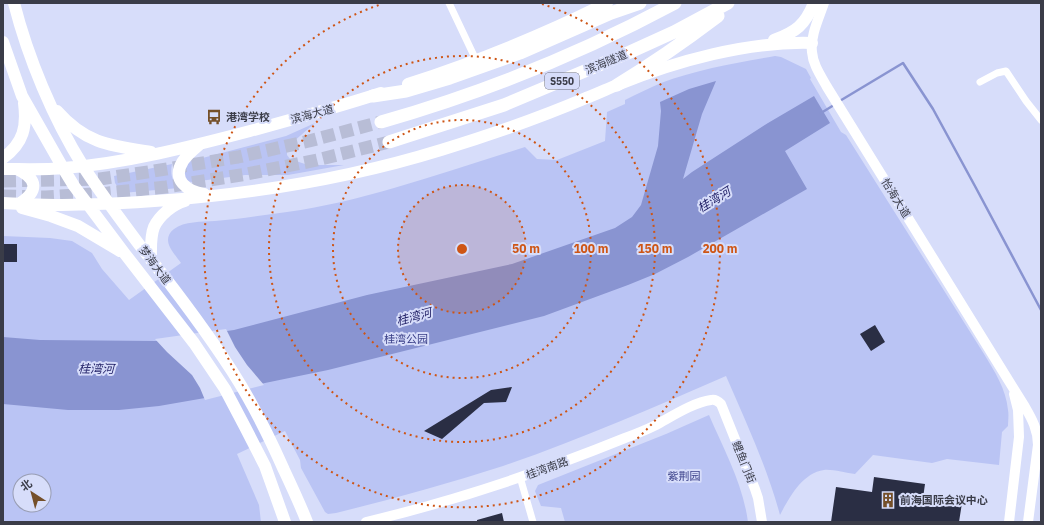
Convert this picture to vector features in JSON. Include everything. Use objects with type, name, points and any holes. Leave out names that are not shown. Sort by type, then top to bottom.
[{"type":"highway","points":[[373,96],[422,87],[480,67],[527,50],[616,11],[640,3]]},
{"type":"highway","name":"滨海隧道","points":[[381,122],[424,110],[521,75],[594,43],[675,3]]},
{"type":"highway","name":"滨海隧道","points":[[389,142],[512,102],[661,38],[728,3]]},
{"type":"highway","points":[[617,85],[676,48],[734,3]]},
{"type":"main road","name":"梦海大道","points":[[14,3],[31,57],[66,138],[109,204],[198,322],[232,371],[259,418],[280,460],[307,522]]},
{"type":"main road","name":"滨海大道","points":[[3,169],[40,170],[63,168],[160,154],[343,105],[476,60],[558,26],[607,3]]},
{"type":"main road","points":[[759,45],[794,31],[810,14],[814,3]]},
{"type":"main road","name":"梦海大道","points":[[3,42],[22,96],[63,168],[125,254],[194,343],[234,404],[265,466],[285,522]]},
{"type":"main road","points":[[3,203],[109,204],[194,198],[287,186],[348,174],[438,151],[488,135],[573,104],[617,85],[690,60],[759,45],[793,42],[812,43]]},
{"type":"main road","points":[[3,158],[16,145],[22,136],[25,126],[25,115],[22,96]]},
{"type":"main road","points":[[49,100],[67,122],[90,138],[104,144],[160,154]]},
{"type":"main road","points":[[200,144],[183,162],[179,173],[180,177],[184,186],[190,190],[198,193],[215,195]]},
{"type":"main road","points":[[17,169],[26,173],[33,184],[32,193],[19,204]]},
{"type":"main road","points":[[153,261],[151,241],[154,228],[159,219],[181,202],[194,198]]},
{"type":"main road","points":[[3,203],[51,216],[78,226],[125,254]]},
{"type":"street","points":[[449,3],[476,60]]},
{"type":"street","name":"怡海大道","points":[[824,3],[812,43],[813,60],[821,78],[1036,427],[1038,445],[1028,522]]},
{"type":"street","points":[[980,82],[997,73],[1006,71],[1041,120]]},
{"type":"street","name":"怡海大道","points":[[1009,522],[1019,437],[1018,410],[1011,385]]},
{"type":"street","name":"桂湾南路","points":[[366,522],[422,508],[520,478],[635,435],[704,401],[716,400],[722,404]]},
{"type":"street","name":"鲤鱼门街","points":[[722,404],[755,489],[762,522]]},
{"type":"street","points":[[520,478],[533,522]]},
{"type":"green space","name":"桂湾公园","points":[[775,56],[781,57],[806,69],[811,78],[810,79],[841,132],[846,135],[992,367],[999,381],[1007,402],[1008,426],[1002,432],[999,465],[947,459],[932,463],[873,455],[855,474],[824,470],[809,476],[797,487],[780,515],[762,462],[726,376],[587,435],[503,466],[420,491],[336,513],[328,514],[325,512],[301,468],[300,460],[285,431],[237,454],[259,505],[261,522],[3,522],[3,236],[50,238],[72,241],[92,253],[102,269],[129,300],[181,263],[172,251],[168,242],[170,233],[178,226],[193,222],[215,221],[287,212],[341,202],[394,188],[525,147],[537,159],[557,160],[605,141],[607,112],[625,104],[625,100],[675,78],[718,67]]},
{"type":"green space","points":[[315,123],[293,142],[287,151],[287,155],[290,159],[308,165],[344,165],[288,175],[245,175],[192,182],[186,181],[181,168],[191,161],[286,136]]},
{"type":"green space","points":[[172,164],[172,177],[179,188],[122,193],[115,183],[114,176]]},
{"type":"green space","name":"紫荆园","points":[[709,415],[727,454],[742,494],[748,522],[565,522],[561,508],[541,506],[535,491],[538,485],[666,434]]},
{"type":"water","name":"桂湾河","points":[[716,81],[702,114],[683,179],[768,123],[814,96],[830,123],[785,151],[807,189],[688,257],[655,274],[544,316],[328,370],[265,383],[205,398],[159,406],[119,410],[68,410],[3,404],[3,337],[40,340],[156,341],[234,330],[367,295],[512,264],[615,228],[632,217],[641,205],[658,146],[661,111],[660,102],[689,89]]},
{"type":"pier","points":[[226,329],[235,347],[247,365],[264,385],[205,400],[192,375],[155,339]]},
{"type":"building","points":[[3,244],[17,244],[17,262],[3,262]]},
{"type":"building","points":[[875,325],[885,342],[871,351],[860,334]]},
{"type":"building","points":[[512,387],[506,402],[484,403],[442,439],[424,431],[491,390]]},
{"type":"building","name":"前海国际会议中心","points":[[874,477],[925,484],[923,498],[962,503],[959,522],[831,522],[836,487],[872,492]]},
{"type":"building","points":[[502,513],[504,522],[477,522],[477,520]]},
{"type":"waterway","points":[[838,102],[903,63],[933,109],[1041,310]]},
{"type":"waterway","points":[[821,113],[834,105]]},
{"type":"tunnel","points":[[3,181],[100,179],[154,171],[238,157],[309,141],[381,122]]},
{"type":"tunnel","points":[[3,196],[46,197],[166,187],[247,174],[317,160],[389,142]]},
{"type":"place","name":"港湾学校","points":[[214,117]]},
{"type":"place","name":"前海国际会议中心","points":[[888,500]]}]
